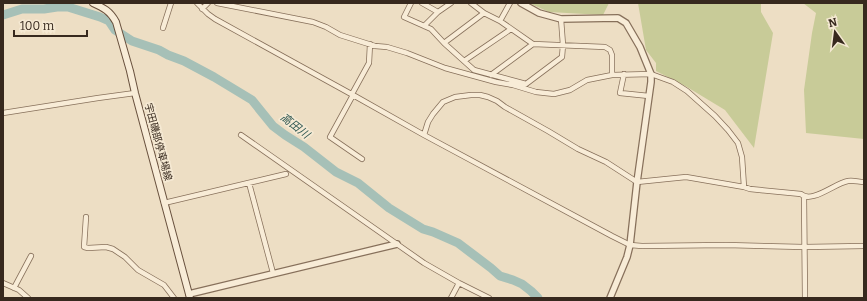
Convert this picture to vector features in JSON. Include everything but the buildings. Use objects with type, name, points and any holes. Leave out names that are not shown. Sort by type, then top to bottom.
[{"type":"main road","name":"宇田磯部停車場線","points":[[93,3],[106,9],[116,22],[189,296]]},
{"type":"street","points":[[163,28],[171,3]]},
{"type":"street","points":[[197,3],[215,19],[424,135],[630,245],[804,247],[864,246]]},
{"type":"street","points":[[202,9],[208,3]]},
{"type":"street","points":[[217,3],[314,22],[340,35],[406,53],[444,68],[536,92],[554,94],[559,93],[570,90],[587,80],[612,75],[651,74],[673,82],[687,91],[728,130],[738,143],[742,158],[744,186]]},
{"type":"street","points":[[411,3],[404,17],[431,29],[474,70],[526,84],[562,57],[563,45],[561,19]]},
{"type":"street","points":[[422,3],[438,12]]},
{"type":"street","points":[[424,26],[438,12],[451,3]]},
{"type":"street","points":[[471,3],[533,44],[604,47],[610,50],[612,55],[612,75]]},
{"type":"street","points":[[500,21],[510,3]]},
{"type":"street","points":[[521,3],[539,13],[561,19],[618,18],[626,23],[640,48],[651,74],[628,257],[610,298]]},
{"type":"street","points":[[444,43],[484,13]]},
{"type":"street","points":[[464,61],[511,29]]},
{"type":"street","points":[[362,159],[330,138],[369,63],[370,44]]},
{"type":"street","points":[[491,75],[533,44]]},
{"type":"street","points":[[624,74],[620,93],[649,96]]},
{"type":"street","points":[[3,113],[98,98],[135,94]]},
{"type":"street","points":[[424,135],[428,122],[443,102],[455,97],[480,95],[497,101],[578,149],[606,162],[637,182],[686,176],[719,183],[744,186],[750,189],[801,194],[811,198],[848,181],[864,182]]},
{"type":"street","points":[[240,135],[424,263],[489,298]]},
{"type":"street","points":[[164,203],[286,174]]},
{"type":"street","points":[[249,183],[273,273]]},
{"type":"street","points":[[804,196],[805,298]]},
{"type":"street","points":[[86,217],[84,247],[106,247],[113,249],[125,257],[138,270],[164,285],[174,298]]},
{"type":"street","points":[[189,296],[273,273],[397,244]]},
{"type":"street","points":[[14,288],[31,256]]},
{"type":"street","points":[[3,283],[19,290],[28,298]]},
{"type":"street","points":[[451,298],[459,283]]},
{"type":"green space","points":[[529,3],[609,3],[603,15],[549,12]]},
{"type":"green space","points":[[638,3],[761,3],[761,12],[773,33],[754,148],[725,110],[687,87],[656,71],[656,63],[646,50]]},
{"type":"green space","points":[[803,3],[864,3],[864,139],[806,133],[804,90],[816,13]]},
{"type":"waterway","name":"高田川","points":[[3,15],[22,9],[68,7],[109,21],[115,30],[132,41],[159,50],[184,61],[252,100],[273,126],[304,147],[336,172],[358,183],[389,208],[423,229],[458,243],[500,276],[522,284],[538,298]]}]
